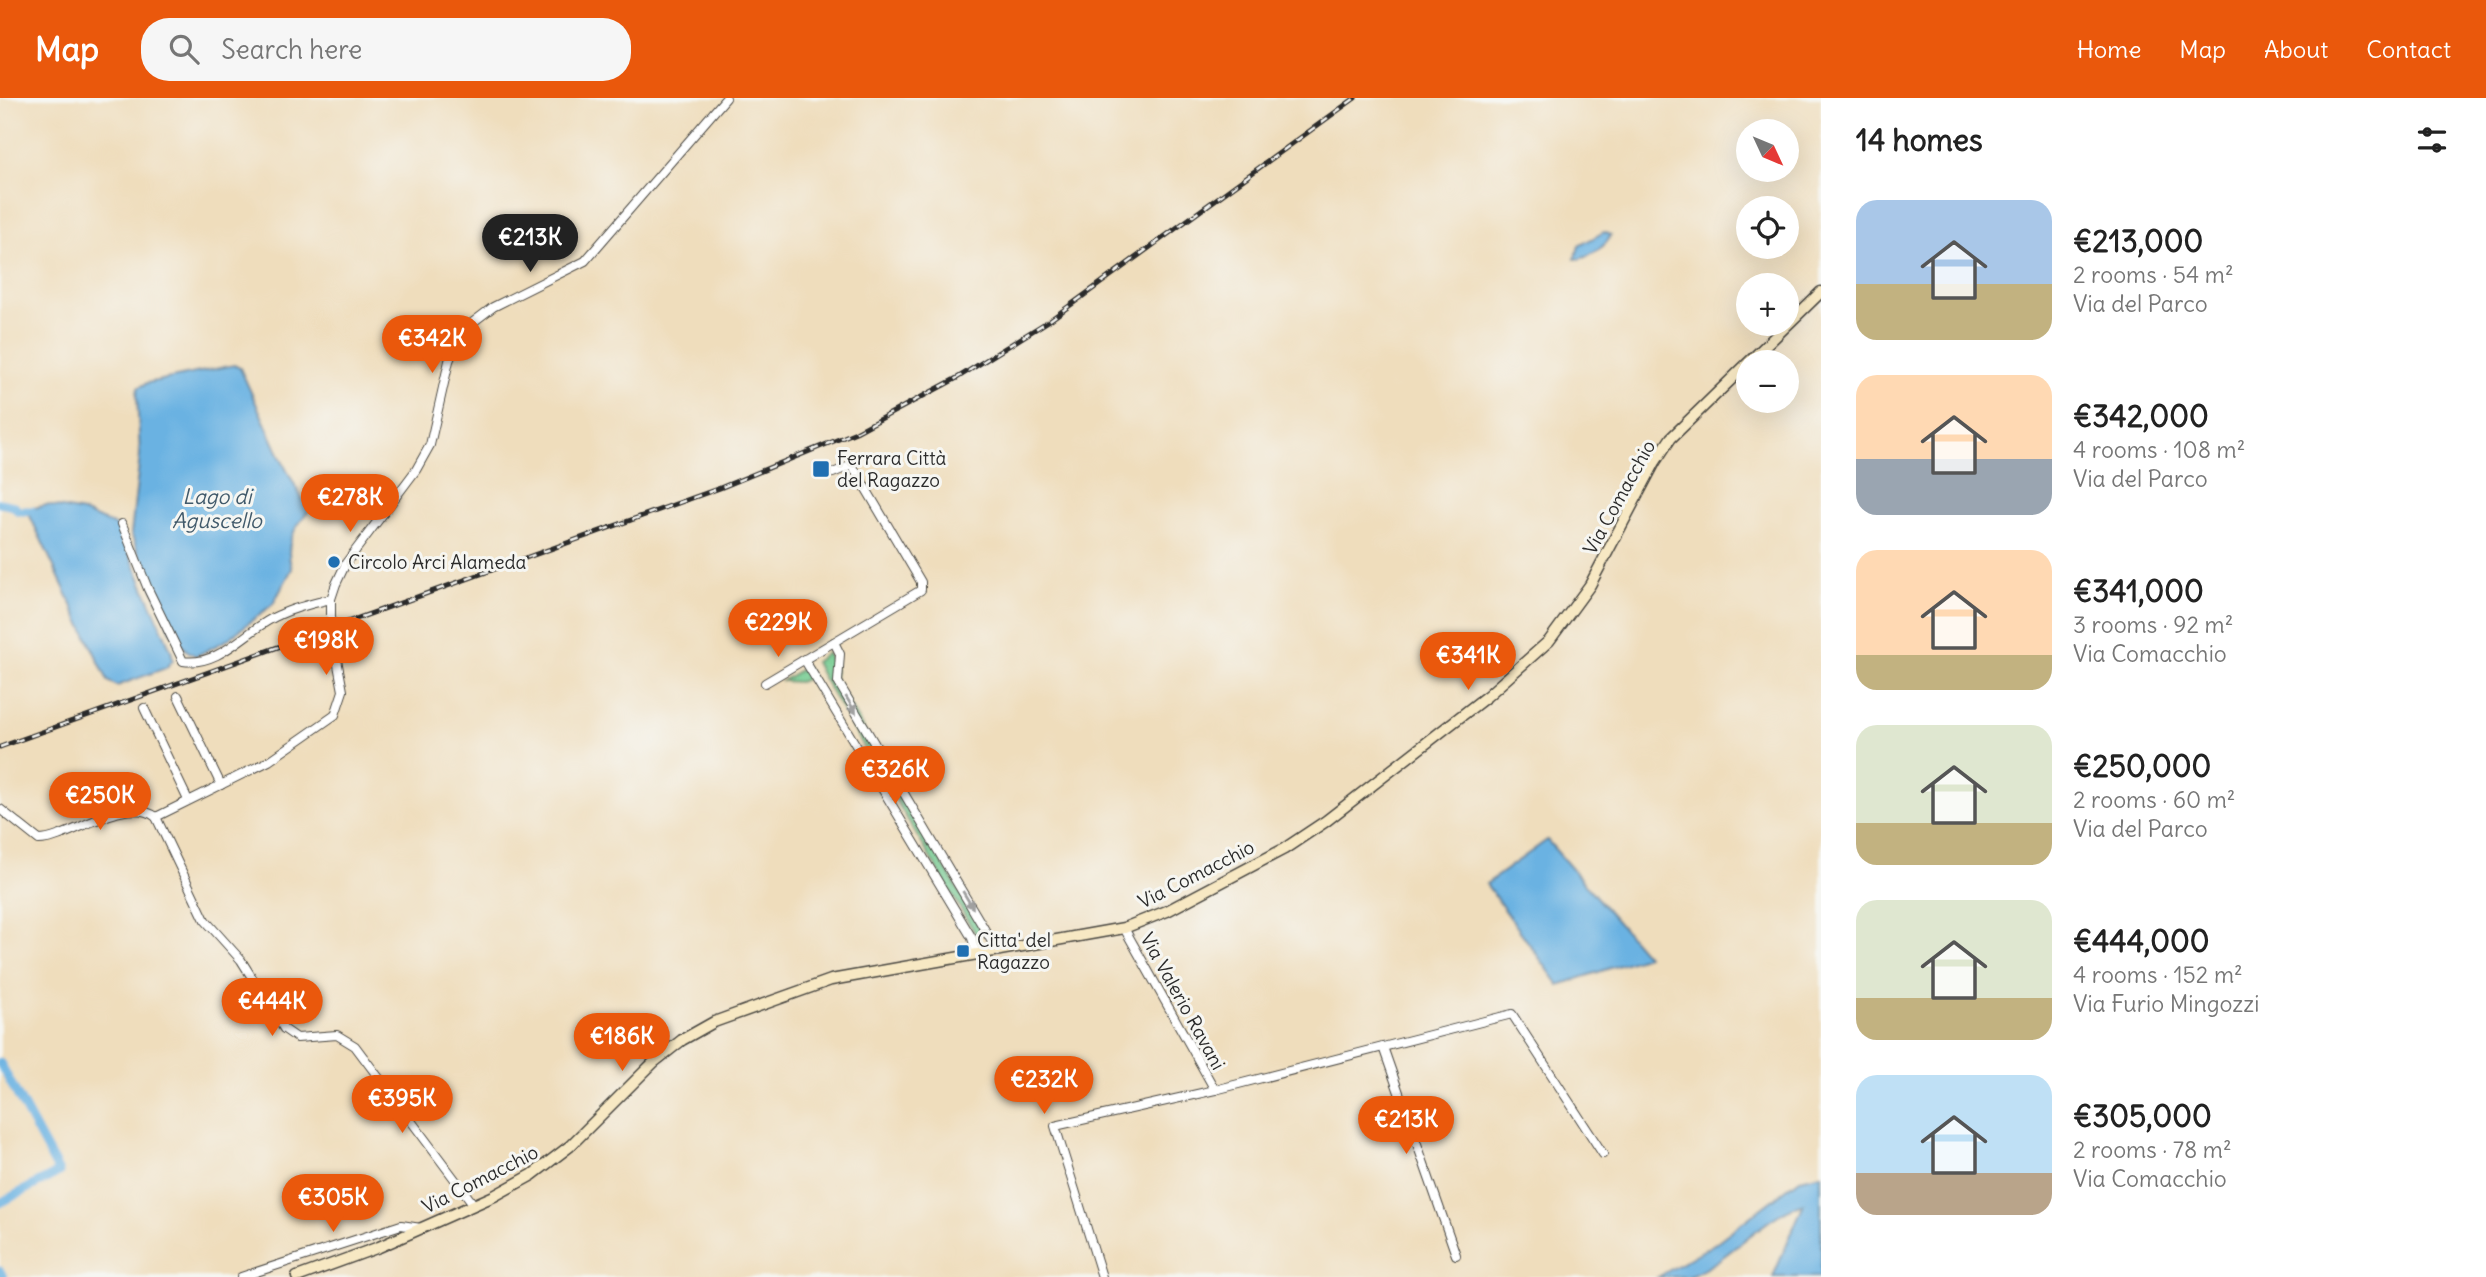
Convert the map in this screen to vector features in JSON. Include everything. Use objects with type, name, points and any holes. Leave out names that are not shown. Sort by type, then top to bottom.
[{"type":"main road","name":"Via Comacchio","points":[[297,1277],[421,1228],[520,1182],[556,1158],[654,1062],[682,1040],[714,1022],[831,980],[1124,928],[1219,884],[1304,836],[1487,696],[1534,656],[1563,625],[1590,585],[1655,462],[1671,438],[1821,292]]},
{"type":"street","points":[[156,817],[286,751],[335,715],[343,691],[331,628],[331,599],[346,563],[416,470],[430,445],[449,360],[464,331],[493,307],[585,261],[726,98]]},
{"type":"street","points":[[765,683],[919,592],[921,586],[852,465],[834,472]]},
{"type":"street","points":[[122,524],[148,589],[183,661],[193,663],[212,657],[276,616],[331,599]]},
{"type":"street","points":[[834,642],[841,654],[838,682],[998,952]]},
{"type":"street","points":[[804,659],[972,938],[977,955]]},
{"type":"street","points":[[178,696],[221,785]]},
{"type":"street","points":[[144,708],[188,800]]},
{"type":"street","points":[[0,809],[39,840],[107,815],[147,812],[156,817],[205,920],[240,960],[284,1029],[297,1038],[337,1035],[355,1046],[474,1205]]},
{"type":"street","name":"Via Valerio Ravani","points":[[1124,928],[1215,1090]]},
{"type":"street","name":"Via Valerio Ravani","points":[[1101,1277],[1055,1126],[1215,1090],[1512,1014],[1603,1154]]},
{"type":"street","points":[[1383,1047],[1456,1255]]},
{"type":"street","name":"Via Comacchio","points":[[241,1277],[401,1226],[421,1228]]},
{"type":"green space","points":[[827,653],[834,666],[835,681],[983,932],[977,936],[822,676],[815,662]]},
{"type":"green space","points":[[805,667],[811,677],[799,682],[782,681]]},
{"type":"water","points":[[1604,232],[1611,235],[1601,248],[1591,255],[1575,259],[1579,246]]},
{"type":"water","name":"Lago di Aguscello","points":[[234,365],[240,368],[284,465],[309,511],[298,524],[292,538],[289,553],[292,569],[273,604],[227,640],[196,656],[186,650],[171,632],[131,534],[140,455],[137,395],[138,388],[147,383]]},
{"type":"water","points":[[47,505],[83,512],[118,527],[171,650],[173,660],[166,668],[117,686],[108,681],[29,514],[34,508]]},
{"type":"water","points":[[1547,840],[1647,956],[1559,985],[1486,884]]},
{"type":"water","points":[[1821,1174],[1821,1277],[1773,1277],[1804,1203],[1774,1218],[1705,1269],[1690,1276],[1658,1277],[1714,1244],[1800,1179]]},
{"type":"waterway","points":[[0,503],[14,506],[18,511],[32,511]]},
{"type":"waterway","points":[[0,1063],[59,1172],[0,1203]]},
{"type":"waterway","points":[[0,1271],[3,1277]]},
{"type":"railway","points":[[0,747],[720,488],[856,432],[957,378],[1050,320],[1355,98]]},
{"type":"place","name":"Ferrara Città del Ragazzo","points":[[821,469]]},
{"type":"place","name":"Circolo Arci Alameda","points":[[334,562]]},
{"type":"place","name":"Citta' del Ragazzo","points":[[963,951]]}]
